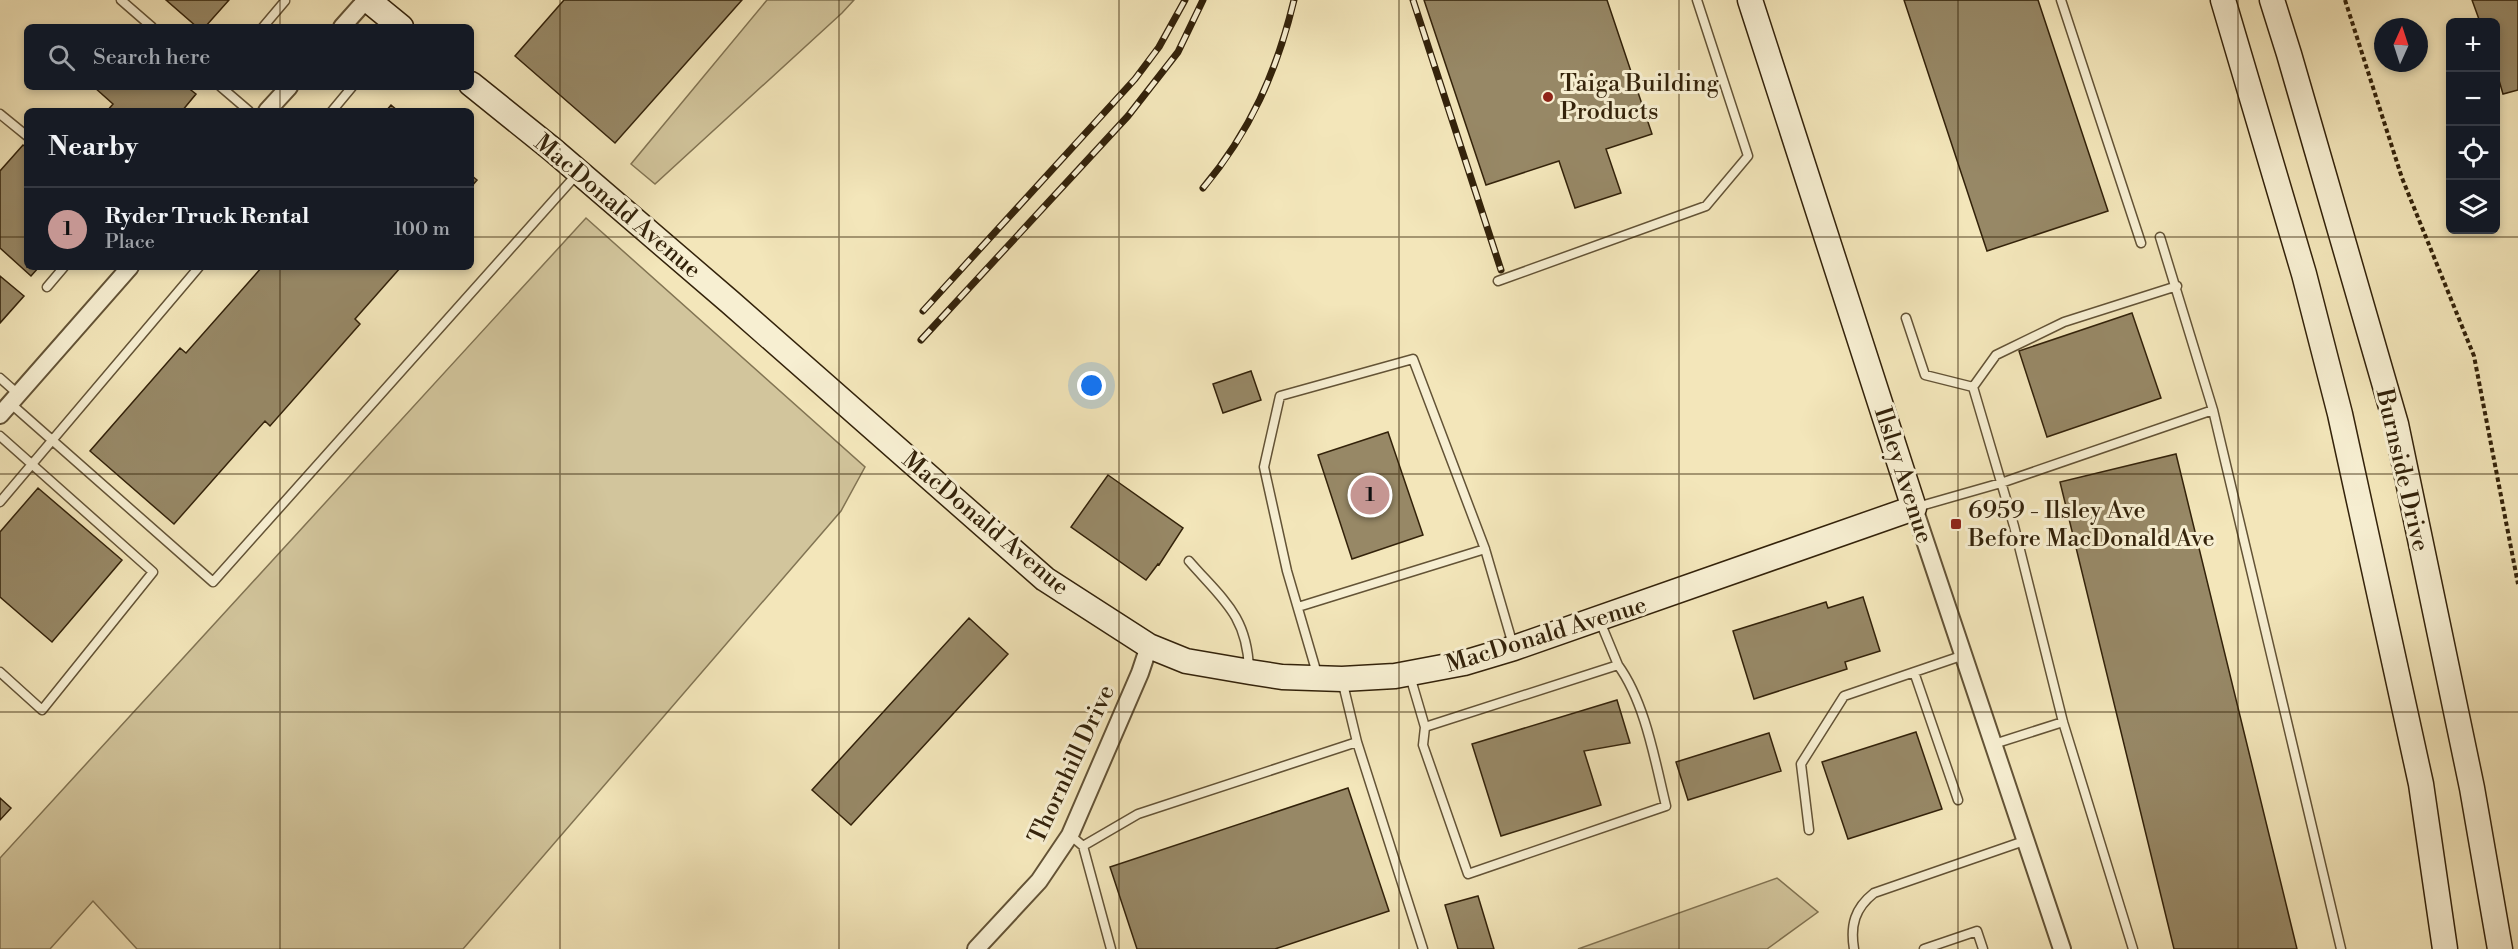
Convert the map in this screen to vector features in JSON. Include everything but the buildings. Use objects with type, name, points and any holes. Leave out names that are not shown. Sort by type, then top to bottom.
[{"type":"street","points":[[345,24],[367,0],[397,24]]},
{"type":"street","name":"Ilsley Avenue","points":[[1750,0],[1914,508],[2062,949]]},
{"type":"street","name":"Burnside Drive","points":[[2223,0],[2304,274],[2340,414],[2421,783],[2445,949]]},
{"type":"street","name":"Burnside Drive","points":[[2272,0],[2396,424],[2472,788],[2499,949]]},
{"type":"street","name":"MacDonald Avenue","points":[[474,86],[579,172],[1045,579],[1149,645],[1186,661],[1250,672],[1330,678],[1409,673],[1464,663],[1599,619],[1914,508]]},
{"type":"street","points":[[270,108],[286,90]]},
{"type":"street","points":[[10,404],[127,270]]},
{"type":"street","name":"Thornhill Drive","points":[[983,946],[1039,881],[1070,835],[1140,673],[1149,645]]},
{"type":"lane","points":[[121,0],[149,24]]},
{"type":"lane","points":[[1498,281],[1706,206],[1748,156],[1697,0]]},
{"type":"lane","points":[[2061,0],[2141,243]]},
{"type":"lane","points":[[266,24],[285,1]]},
{"type":"lane","points":[[224,90],[246,108]]},
{"type":"lane","points":[[334,108],[350,90]]},
{"type":"lane","points":[[0,114],[24,134]]},
{"type":"lane","points":[[0,378],[10,404],[213,582],[579,172]]},
{"type":"lane","points":[[2160,237],[2177,286],[2213,410],[2341,949]]},
{"type":"lane","points":[[47,287],[61,270]]},
{"type":"lane","points":[[0,502],[196,270]]},
{"type":"lane","points":[[1973,387],[1996,355],[2064,322],[2177,286]]},
{"type":"lane","points":[[1906,318],[1925,375],[1973,387]]},
{"type":"lane","points":[[1423,949],[1357,742],[1298,607],[1287,571],[1264,467],[1280,396],[1413,359],[1485,549],[1514,648]]},
{"type":"lane","points":[[1973,387],[2001,483],[2063,722],[2133,949]]},
{"type":"lane","points":[[1914,508],[2001,483],[2213,410]]},
{"type":"lane","points":[[0,436],[153,572],[42,710],[0,672]]},
{"type":"lane","points":[[1298,607],[1485,549]]},
{"type":"lane","points":[[1189,561],[1238,616],[1248,646],[1250,672]]},
{"type":"lane","points":[[1409,673],[1425,727],[1424,745],[1468,874],[1666,806],[1654,757],[1631,683],[1618,665],[1599,619]]},
{"type":"lane","points":[[1809,830],[1801,764],[1844,696],[1964,655]]},
{"type":"lane","points":[[1425,727],[1618,665]]},
{"type":"lane","points":[[1914,672],[1958,800]]},
{"type":"lane","points":[[1994,744],[2063,722]]},
{"type":"lane","points":[[1083,846],[1138,814],[1357,742]]},
{"type":"lane","points":[[1070,835],[1083,846],[1111,949]]},
{"type":"lane","points":[[1853,944],[1853,918],[1861,903],[1874,892],[2027,840]]},
{"type":"lane","points":[[1926,949],[1977,931],[1983,949]]},
{"type":"path","points":[[2345,0],[2402,178],[2474,356],[2518,584]]},
{"type":"shaded area","points":[[767,0],[854,0],[655,184],[631,164]]},
{"type":"shaded area","points":[[586,218],[865,467],[841,511],[463,949],[137,949],[93,901],[50,949],[0,949],[0,858]]},
{"type":"shaded area","points":[[1777,878],[1818,912],[1767,949],[1578,949]]},
{"type":"railway","points":[[923,311],[1135,79],[1159,47],[1185,0]]},
{"type":"railway","points":[[921,340],[1128,116],[1178,52],[1203,0]]},
{"type":"railway","points":[[1203,188],[1235,145],[1260,100],[1279,51],[1294,0]]},
{"type":"railway","points":[[1413,0],[1501,270]]},
{"type":"place","name":"Taiga Building Products","points":[[1548,97]]},
{"type":"place","name":"Ryder Truck Rental","points":[[1370,495]]},
{"type":"place","name":"6959 - Ilsley Ave Before MacDonald Ave","points":[[1956,524]]}]
